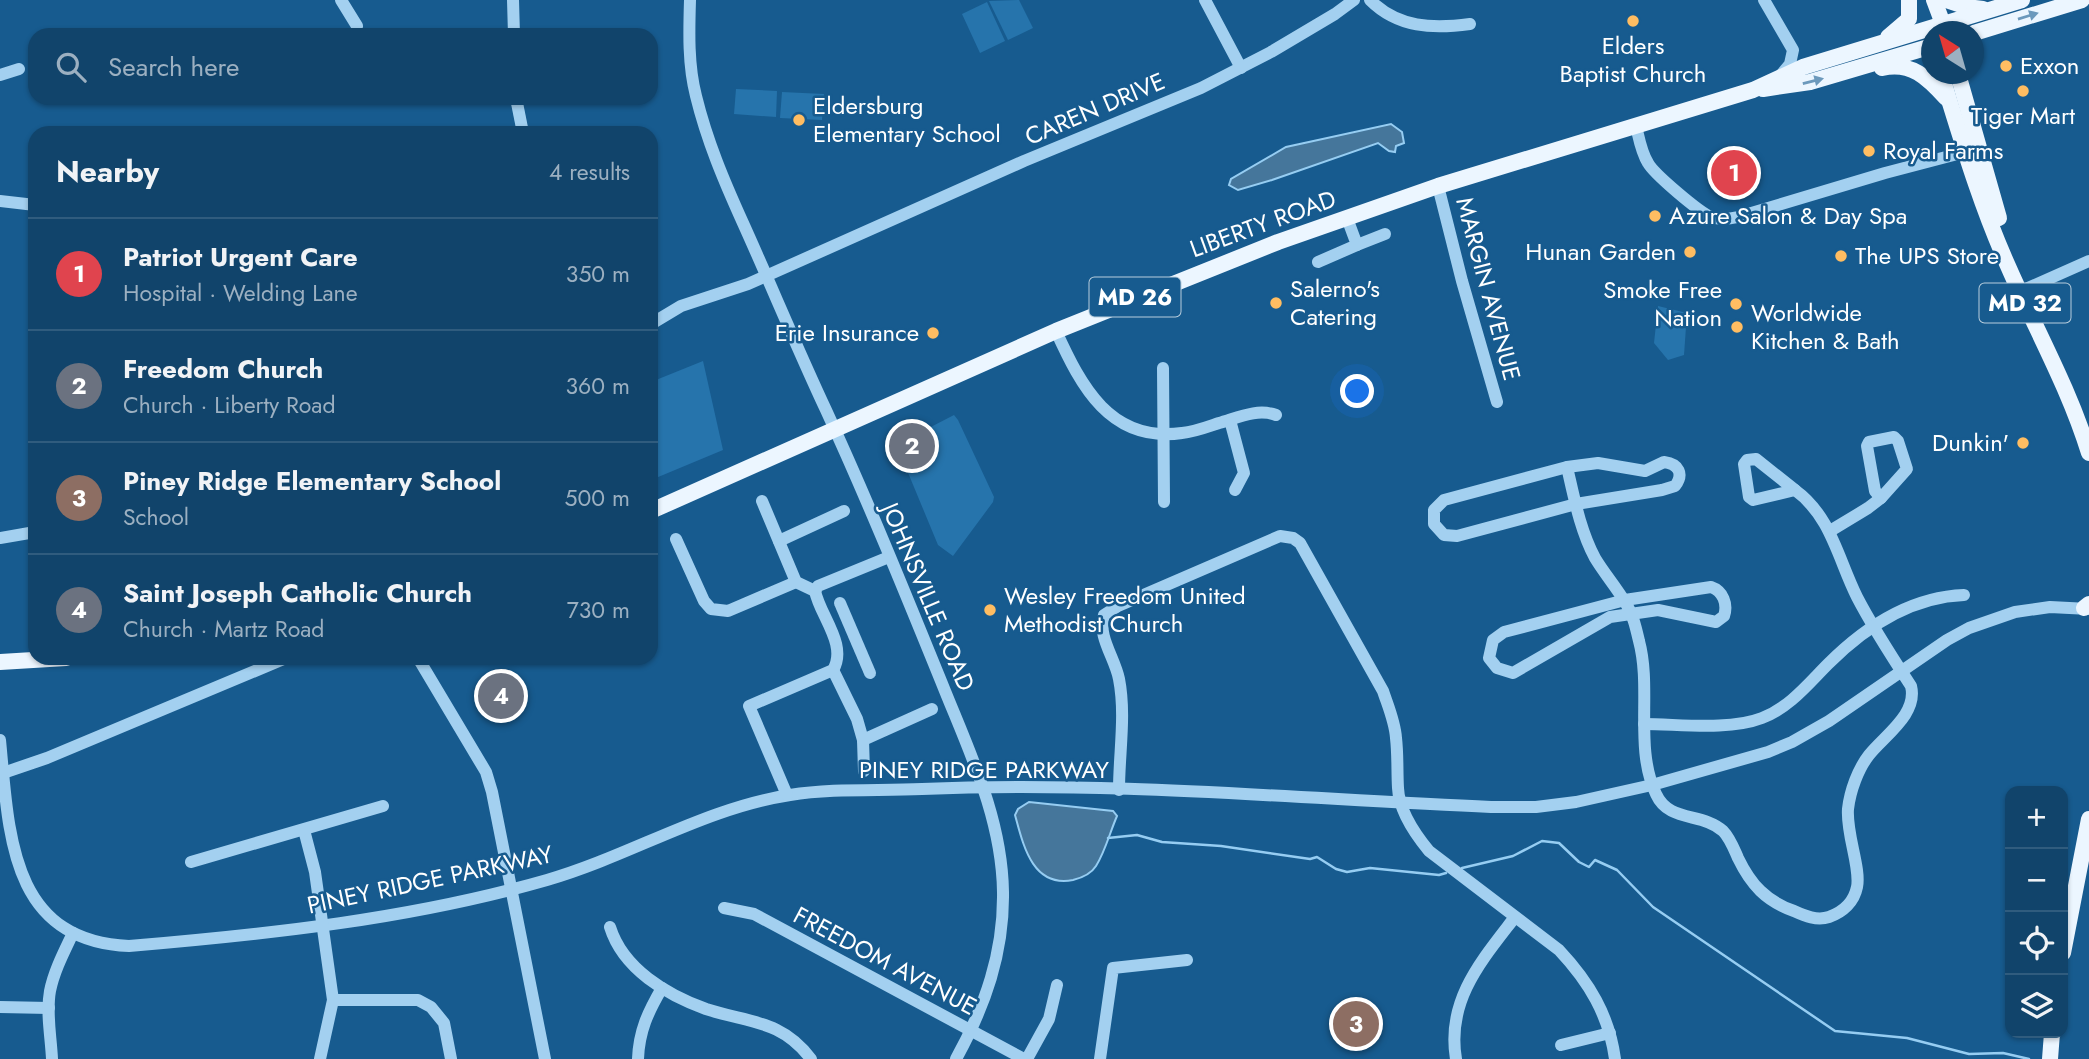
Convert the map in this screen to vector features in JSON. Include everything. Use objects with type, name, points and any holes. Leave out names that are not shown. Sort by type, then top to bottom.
[{"type":"main road","points":[[1879,44],[1905,24],[1910,12],[1909,0]]},
{"type":"main road","points":[[1915,0],[1923,21]]},
{"type":"main road","points":[[1934,0],[1942,21]]},
{"type":"main road","points":[[1945,0],[1967,7],[1992,9]]},
{"type":"main road","name":"LIBERTY ROAD","points":[[1962,21],[2022,0]]},
{"type":"main road","points":[[1984,30],[2082,0]]},
{"type":"main road","name":"LIBERTY ROAD","points":[[658,508],[1056,331],[1223,262],[1438,186],[1753,90],[1780,76],[1835,57],[1879,44],[1921,40]]},
{"type":"main road","name":"LIBERTY ROAD","points":[[1753,90],[1784,88],[1842,73],[1921,42]]},
{"type":"main road","points":[[1842,73],[1861,74],[1892,66],[1911,69],[1929,79],[1950,103]]},
{"type":"main road","name":"MD 32","points":[[1944,84],[1965,152],[2003,255],[2063,387],[2089,453]]},
{"type":"main road","name":"MD 32","points":[[1961,84],[1995,207],[2028,288],[2089,422]]},
{"type":"main road","points":[[0,662],[28,660]]},
{"type":"main road","points":[[2068,927],[2089,819]]},
{"type":"main road","points":[[2050,1059],[2052,1038]]},
{"type":"street","points":[[341,0],[357,26]]},
{"type":"street","points":[[513,0],[514,28]]},
{"type":"street","name":"JOHNSVILLE ROAD","points":[[690,0],[689,38],[695,96],[718,168],[889,556],[984,787],[996,834],[1001,866],[1003,916],[998,957],[988,992],[972,1031],[956,1059]]},
{"type":"street","points":[[1205,0],[1241,68]]},
{"type":"street","name":"CAREN DRIVE","points":[[658,320],[681,306],[765,276],[1024,161],[1201,88],[1308,30],[1354,0]]},
{"type":"street","points":[[1370,0],[1401,22],[1437,26],[1470,24]]},
{"type":"street","points":[[1764,0],[1793,50],[1807,57],[1835,57]]},
{"type":"street","points":[[1780,76],[1790,64],[1793,50]]},
{"type":"street","points":[[0,75],[19,69]]},
{"type":"street","points":[[517,105],[522,126]]},
{"type":"street","points":[[1636,126],[1643,154],[1652,169],[1699,210],[1721,219],[1738,217],[1965,152]]},
{"type":"street","name":"MARGIN AVENUE","points":[[1438,186],[1497,402]]},
{"type":"street","points":[[0,201],[28,204]]},
{"type":"street","points":[[1347,218],[1357,245]]},
{"type":"street","points":[[1318,262],[1385,234]]},
{"type":"street","points":[[2028,288],[2089,261]]},
{"type":"street","points":[[1056,331],[1075,372],[1099,406],[1132,427],[1181,434],[1262,412],[1276,415]]},
{"type":"street","points":[[1163,368],[1164,502]]},
{"type":"street","points":[[1230,420],[1244,472],[1235,490]]},
{"type":"street","points":[[1830,531],[1868,509],[1881,498],[1907,468],[1898,441],[1894,437],[1869,442],[1867,446],[1875,491],[1881,498]]},
{"type":"street","points":[[1664,462],[1673,463],[1680,472],[1678,481],[1670,488],[1576,504],[1457,536],[1444,535],[1436,528],[1433,520],[1434,510],[1444,500],[1567,467],[1598,463],[1645,471],[1664,462]]},
{"type":"street","points":[[1567,467],[1576,504],[1596,559],[1632,614],[1643,664],[1644,724],[1652,785],[1656,796],[1668,810],[1722,830],[1756,889],[1780,906],[1815,919],[1833,915],[1850,903],[1858,885],[1848,821],[1852,791],[1867,757],[1912,704],[1913,694],[1911,685],[1873,627],[1856,595],[1830,531],[1816,510],[1795,490]]},
{"type":"street","points":[[762,501],[796,582],[815,591],[839,653],[833,670],[749,706],[787,795]]},
{"type":"street","points":[[779,541],[844,511]]},
{"type":"street","points":[[0,538],[28,532]]},
{"type":"street","points":[[1119,790],[1122,704],[1119,677],[1103,630],[1104,615],[1118,606],[1280,536],[1293,538],[1300,543],[1382,691],[1392,716],[1396,738],[1398,792],[1410,825],[1429,851],[1559,950],[1574,967],[1600,1005],[1610,1033],[1615,1059]]},
{"type":"street","points":[[676,539],[704,601],[711,609],[728,611],[796,582]]},
{"type":"street","points":[[815,591],[818,586],[889,556]]},
{"type":"street","points":[[1711,587],[1722,596],[1726,605],[1724,616],[1716,622],[1658,610],[1610,617],[1513,673],[1497,668],[1489,658],[1493,640],[1504,632],[1625,600],[1711,587]]},
{"type":"street","points":[[1644,724],[1731,725],[1763,718],[1780,709],[1846,647],[1873,627],[1918,602],[1942,596],[1964,595]]},
{"type":"street","points":[[840,603],[870,673]]},
{"type":"street","name":"PINEY RIDGE PARKWAY","points":[[0,740],[2,773],[15,853],[22,877],[42,909],[73,933],[99,943],[129,946],[346,923],[511,889],[606,860],[731,809],[787,795],[984,787],[1536,807],[1576,802],[1652,785],[1768,752],[1792,742],[1829,721],[1958,634],[1997,617],[2049,607],[2087,607]]},
{"type":"street","points":[[835,642],[853,634]]},
{"type":"street","points":[[2,773],[47,758],[269,665]]},
{"type":"street","points":[[422,665],[486,772],[545,1059]]},
{"type":"street","points":[[833,670],[863,740],[864,772]]},
{"type":"street","points":[[863,740],[932,709]]},
{"type":"street","points":[[191,862],[383,806]]},
{"type":"street","points":[[304,830],[315,872],[333,1000],[320,1059]]},
{"type":"street","name":"FREEDOM AVENUE","points":[[724,908],[754,914],[1026,1059]]},
{"type":"street","points":[[1456,1059],[1455,1026],[1465,987],[1515,916]]},
{"type":"street","points":[[610,927],[614,941],[629,962],[662,988],[707,1009],[770,1025],[793,1040],[811,1059]]},
{"type":"street","points":[[52,1059],[50,991],[73,933]]},
{"type":"street","points":[[1100,1059],[1113,968],[1187,960]]},
{"type":"street","points":[[1026,1059],[1049,1019],[1057,985]]},
{"type":"street","points":[[638,1059],[646,1015],[662,988]]},
{"type":"street","points":[[333,1000],[418,1000],[431,1007],[444,1023],[451,1059]]},
{"type":"street","points":[[0,1007],[49,1008]]},
{"type":"street","points":[[1561,1045],[1610,1033]]},
{"type":"shaded area","points":[[1019,0],[1033,28],[1008,40],[989,1]]},
{"type":"shaded area","points":[[987,2],[1005,41],[980,53],[962,14]]},
{"type":"shaded area","points":[[736,89],[777,91],[776,117],[734,114]]},
{"type":"shaded area","points":[[782,92],[824,94],[822,120],[780,118]]},
{"type":"shaded area","points":[[1391,124],[1402,132],[1404,143],[1396,146],[1395,152],[1378,143],[1238,190],[1229,185],[1231,179],[1286,147]]},
{"type":"shaded area","points":[[1658,306],[1687,313],[1684,355],[1668,360],[1654,343]]},
{"type":"shaded area","points":[[703,361],[723,450],[658,477],[658,379]]},
{"type":"shaded area","points":[[954,415],[994,497],[953,556],[938,545],[904,463],[932,452],[923,431]]},
{"type":"shaded area","points":[[1029,802],[1113,811],[1117,816],[1102,855],[1091,871],[1073,880],[1059,881],[1039,871],[1026,850],[1015,815],[1018,809]]},
{"type":"waterway","points":[[1108,838],[1137,835],[1162,842],[1221,846],[1310,859],[1317,857],[1336,869],[1347,872],[1370,868],[1439,875],[1446,873]]},
{"type":"waterway","points":[[1462,868],[1513,856],[1542,841],[1559,843],[1579,862],[1589,867],[1595,860],[1617,870],[1653,907],[1835,1031],[1907,1038],[1969,1054],[2003,1053],[2029,1059]]},
{"type":"place","name":"Elders Baptist Church","points":[[1633,21]]},
{"type":"place","name":"Exxon","points":[[2006,66]]},
{"type":"place","name":"Tiger Mart","points":[[2023,91]]},
{"type":"place","name":"Eldersburg Elementary School","points":[[799,120]]},
{"type":"place","name":"Royal Farms","points":[[1869,151]]},
{"type":"place","name":"Patriot Urgent Care","points":[[1734,173]]},
{"type":"place","name":"Azure Salon & Day Spa","points":[[1655,216]]},
{"type":"place","name":"Hunan Garden","points":[[1690,252]]},
{"type":"place","name":"The UPS Store","points":[[1841,256]]},
{"type":"place","name":"Salerno's Catering","points":[[1276,303]]},
{"type":"place","name":"Smoke Free Nation","points":[[1736,304]]},
{"type":"place","name":"Worldwide Kitchen & Bath","points":[[1737,327]]},
{"type":"place","name":"Erie Insurance","points":[[933,333]]},
{"type":"place","name":"Dunkin'","points":[[2023,443]]},
{"type":"place","name":"Freedom Church","points":[[912,446]]},
{"type":"place","name":"Wesley Freedom United Methodist Church","points":[[990,610]]},
{"type":"place","name":"Saint Joseph Catholic Church","points":[[501,696]]},
{"type":"place","name":"Piney Ridge Elementary School","points":[[1356,1024]]}]
